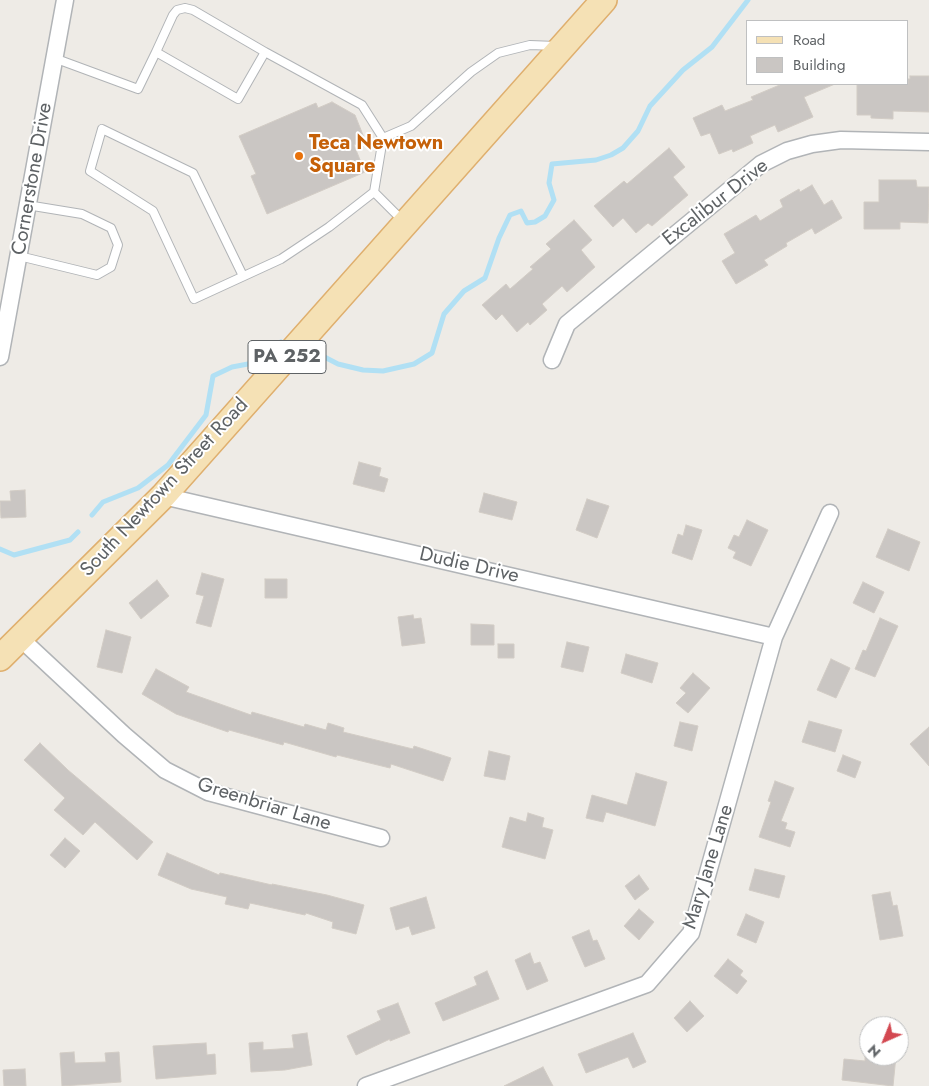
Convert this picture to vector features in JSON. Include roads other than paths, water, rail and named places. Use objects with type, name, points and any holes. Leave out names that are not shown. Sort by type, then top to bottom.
[{"type":"main road","name":"South Newtown Street Road","points":[[0,658],[163,496],[604,0]]},
{"type":"street","name":"Cornerstone Drive","points":[[0,357],[65,0]]},
{"type":"street","name":"Excalibur Drive","points":[[552,360],[567,324],[761,164],[787,151],[812,144],[840,140],[929,142]]},
{"type":"street","name":"Dudie Drive","points":[[163,496],[774,637]]},
{"type":"street","name":"Mary Jane Lane","points":[[366,1086],[646,984],[691,933],[774,637],[830,513]]},
{"type":"street","name":"Greenbriar Lane","points":[[20,638],[124,735],[165,770],[208,792],[381,838]]},
{"type":"lane","points":[[54,58],[138,89],[173,15],[177,10],[185,8],[193,10],[362,105],[383,138],[374,192],[329,227],[281,259],[194,299],[153,211],[90,170],[102,128],[193,173],[243,276]]},
{"type":"lane","points":[[383,138],[411,126],[471,72],[498,53],[530,45],[563,46]]},
{"type":"lane","points":[[156,52],[238,99],[265,52]]},
{"type":"lane","points":[[374,192],[406,223]]},
{"type":"lane","points":[[19,256],[97,275],[110,267],[118,245],[111,228],[82,214],[27,205]]},
{"type":"waterway","points":[[311,350],[338,364],[363,370],[383,371],[414,364],[432,353],[444,314],[464,291],[485,278],[499,238],[510,215],[521,211],[527,223],[535,222],[545,216],[554,200],[549,183],[552,164],[596,160],[611,155],[623,148],[638,131],[650,106],[683,70],[712,47],[748,0]]},
{"type":"waterway","points":[[92,515],[103,502],[138,488],[168,465],[206,415],[213,376],[232,367],[264,361],[281,342]]},
{"type":"waterway","points":[[0,549],[14,555],[70,540],[78,532]]},
{"type":"place","name":"Teca Newtown Square","points":[[299,156]]}]
